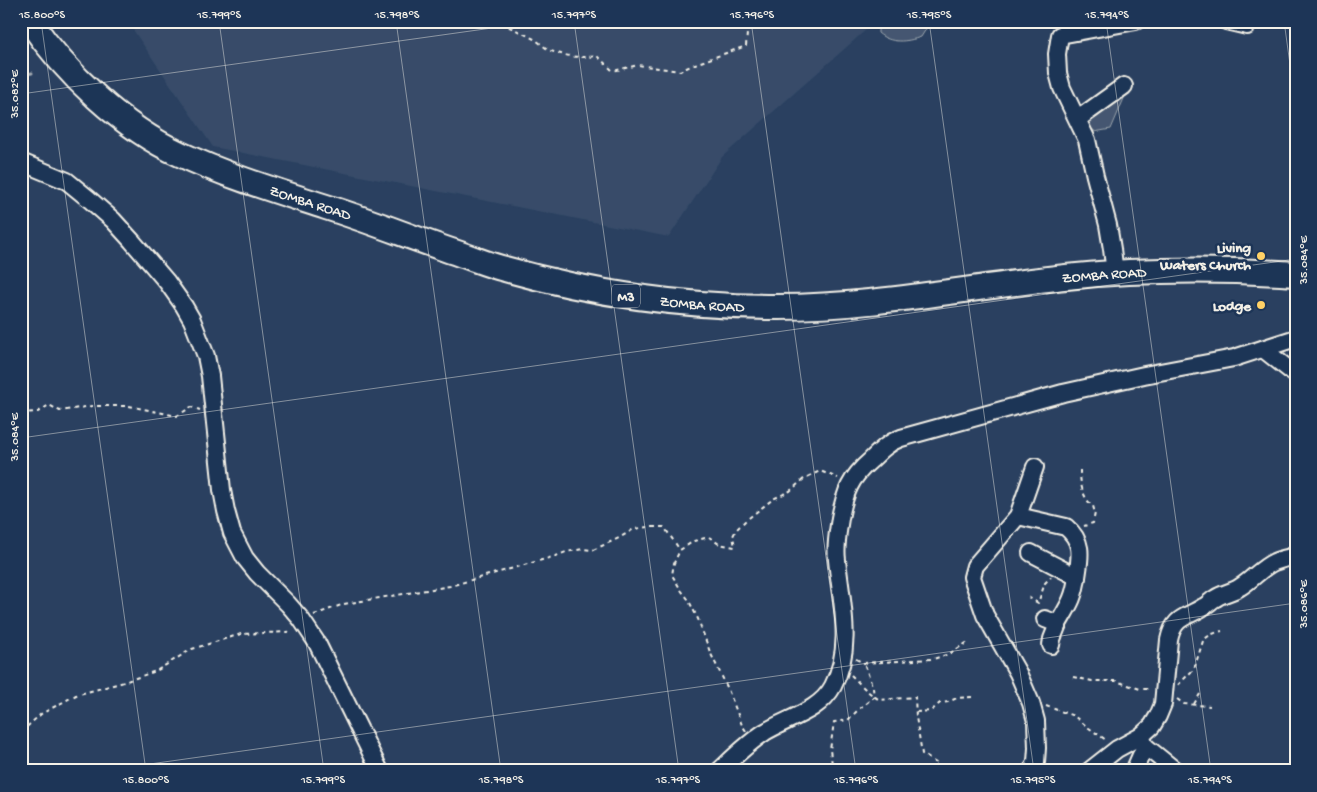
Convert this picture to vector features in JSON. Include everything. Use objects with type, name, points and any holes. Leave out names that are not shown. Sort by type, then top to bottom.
[{"type":"highway","name":"ZOMBA ROAD","points":[[30,21],[61,62],[112,110],[132,126],[178,154],[213,169],[502,269],[586,290],[653,300],[710,305],[778,307],[868,302],[1115,273],[1186,270],[1296,274]]},
{"type":"street","points":[[1115,273],[1108,225],[1086,136],[1062,88],[1058,73],[1057,28],[1136,21]]},
{"type":"street","points":[[1226,21],[1247,26]]},
{"type":"street","points":[[1078,119],[1124,86]]},
{"type":"street","points":[[21,162],[67,180],[113,220],[150,261],[184,306],[192,320],[206,356],[210,376],[222,490],[232,534],[251,566],[288,604],[317,643],[380,771]]},
{"type":"street","points":[[719,771],[753,741],[811,708],[828,694],[832,688],[844,655],[844,610],[836,544],[845,494],[851,482],[867,463],[883,449],[901,438],[1063,393],[1144,375],[1222,361],[1296,338]]},
{"type":"street","points":[[1263,349],[1296,375]]},
{"type":"street","points":[[1032,771],[1036,762],[1038,748],[1036,721],[1031,703],[1018,672],[985,615],[972,577],[975,566],[1018,516],[1035,467]]},
{"type":"street","points":[[1018,516],[1066,528],[1076,538],[1080,551],[1076,589],[1071,604],[1052,621],[1051,645]]},
{"type":"street","points":[[1031,553],[1077,577]]},
{"type":"street","points":[[1134,771],[1143,741],[1158,716],[1167,692],[1170,633],[1178,621],[1216,598],[1240,588],[1261,570],[1274,562],[1296,554]]},
{"type":"street","points":[[1089,771],[1117,749],[1143,741]]},
{"type":"street","points":[[1143,741],[1176,771]]},
{"type":"path","points":[[494,21],[534,39],[554,52],[578,58],[597,56],[613,72],[638,65],[680,71],[746,46],[748,21]]},
{"type":"path","points":[[21,413],[38,412],[49,405],[60,411],[92,406],[129,406],[177,416],[191,407],[214,416]]},
{"type":"path","points":[[1066,528],[1080,527],[1093,523],[1095,514],[1093,506],[1088,502],[1084,493],[1080,470]]},
{"type":"path","points":[[753,741],[742,725],[727,687],[710,652],[698,619],[672,574],[674,564],[680,550],[694,541],[709,537],[719,544],[735,546],[733,536],[745,521],[773,499],[790,492],[805,478],[820,471],[851,482]]},
{"type":"path","points":[[21,732],[41,714],[76,695],[156,672],[192,650],[241,634],[288,632],[301,620],[344,604],[450,586],[566,552],[593,550],[634,529],[664,527],[680,550]]},
{"type":"path","points":[[1028,597],[1038,604],[1045,583]]},
{"type":"path","points":[[1210,706],[1184,704],[1167,692],[1194,669],[1206,637],[1222,631]]},
{"type":"path","points":[[844,648],[852,658],[864,663],[934,659],[949,654],[968,642]]},
{"type":"path","points":[[864,663],[873,688],[874,697]]},
{"type":"path","points":[[847,670],[874,697],[880,700],[915,697],[922,754],[936,763],[938,771]]},
{"type":"path","points":[[1073,677],[1092,681],[1116,681],[1140,689]]},
{"type":"path","points":[[1194,704],[1200,694]]},
{"type":"path","points":[[833,771],[830,750],[834,722],[848,720],[874,697]]},
{"type":"path","points":[[916,712],[931,711],[940,703],[958,698],[974,697]]},
{"type":"path","points":[[1031,703],[1049,706],[1074,716],[1117,749]]},
{"type":"shaded area","points":[[127,21],[876,21],[722,157],[669,237],[213,147]]},
{"type":"shaded area","points":[[878,21],[923,21],[926,29],[921,37],[904,41],[893,40],[883,37],[878,33]]},
{"type":"shaded area","points":[[1128,89],[1111,129],[1094,132],[1094,130],[1088,131],[1089,119]]},
{"type":"waterway","points":[[21,75],[32,73]]},
{"type":"place","name":"Living Waters Church","points":[[1261,256]]},
{"type":"place","name":"Lodge","points":[[1261,305]]}]
